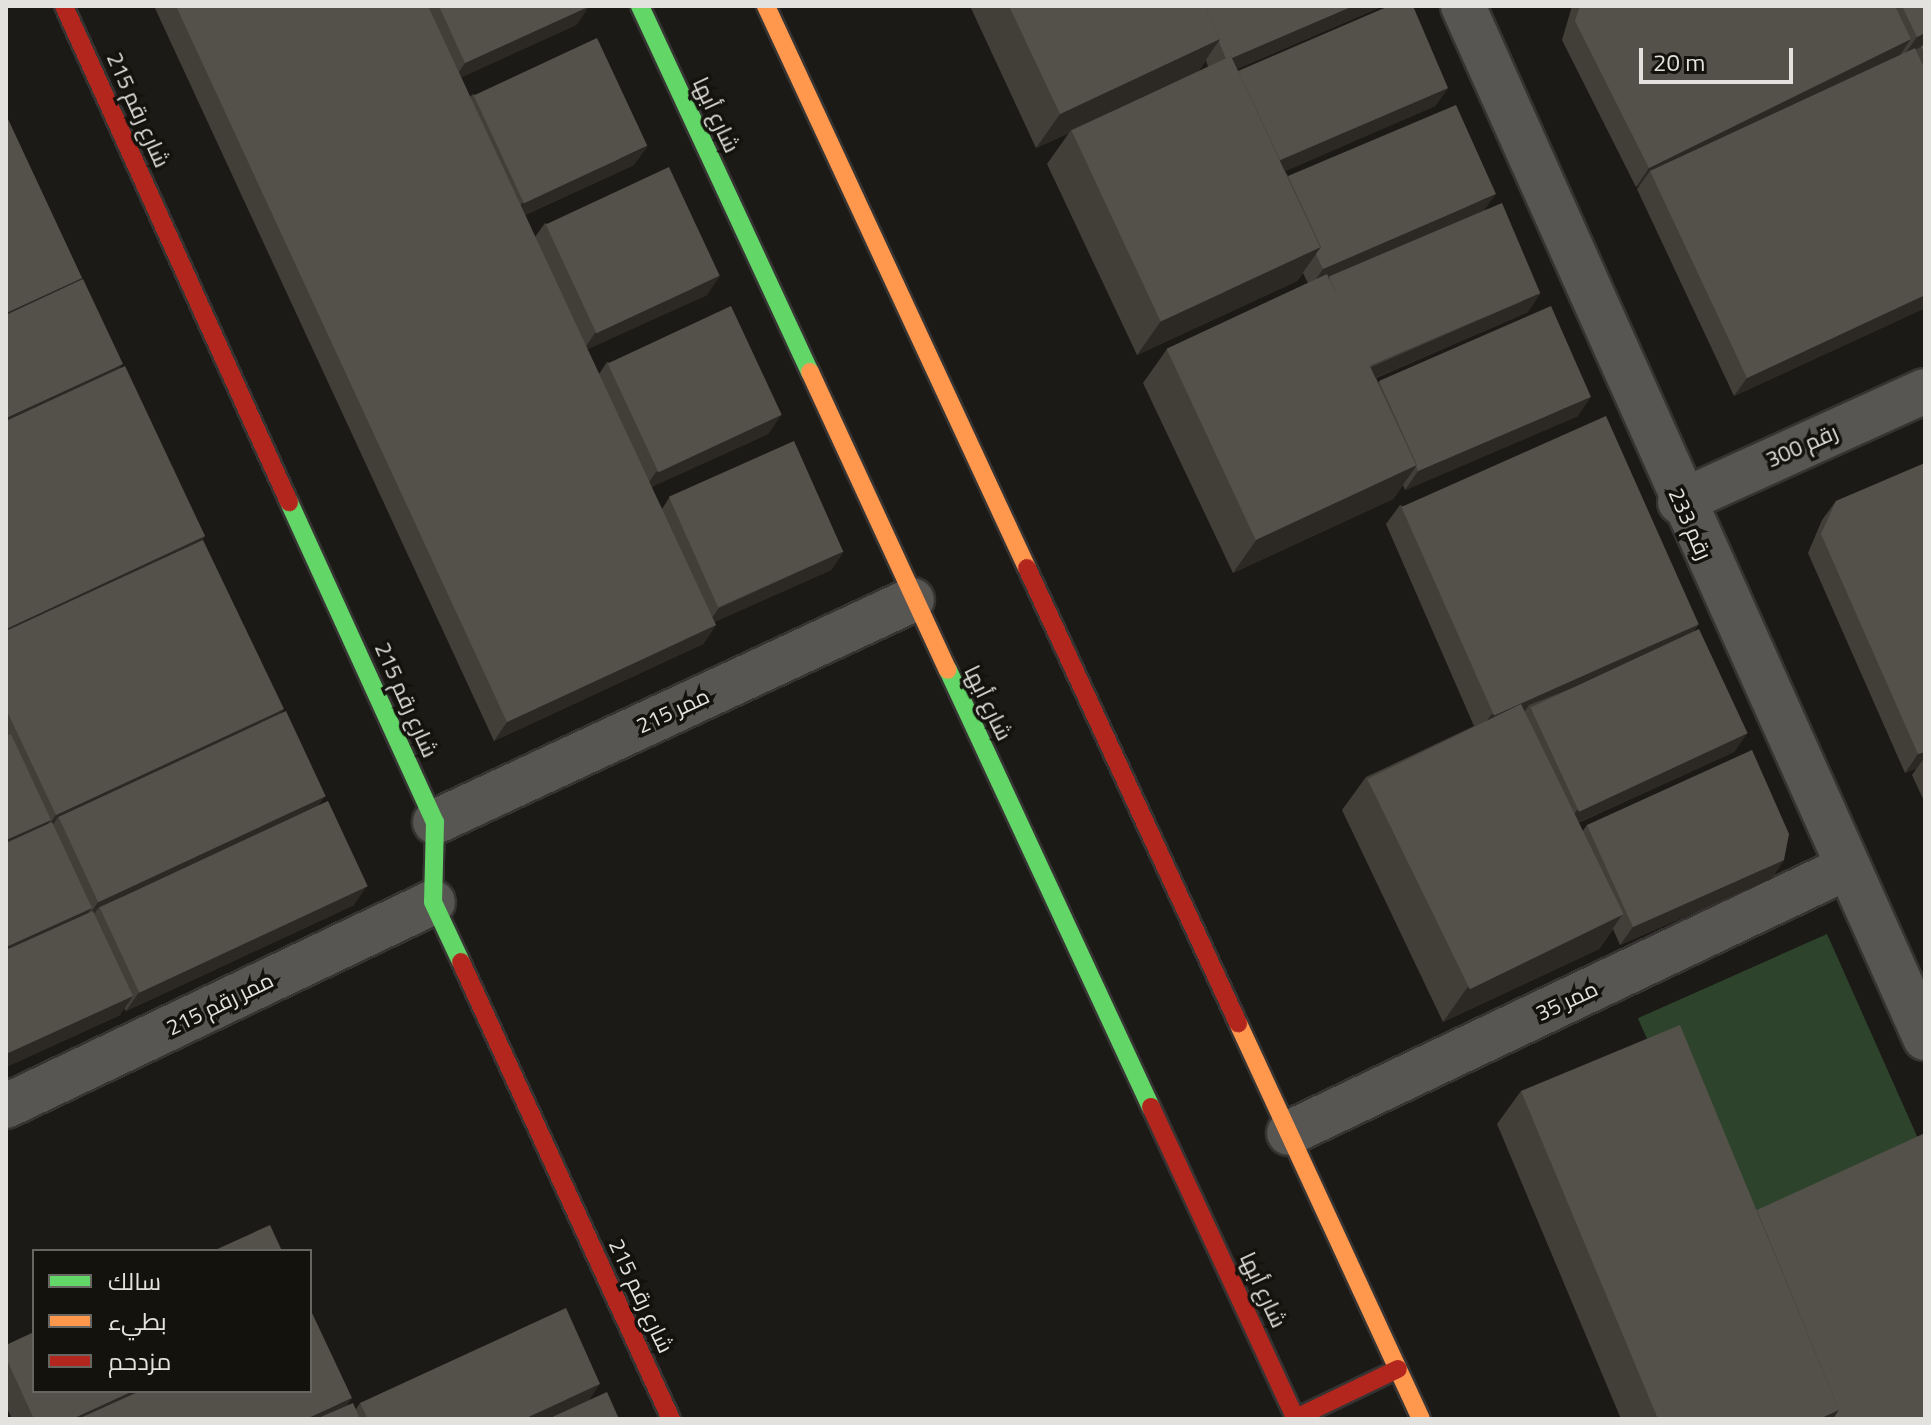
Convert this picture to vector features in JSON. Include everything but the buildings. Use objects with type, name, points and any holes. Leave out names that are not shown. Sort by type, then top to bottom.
[{"type":"street","name":"شارع رقم 215","points":[[64,6],[435,822],[433,902],[671,1419]]},
{"type":"street","name":"شارع أبها","points":[[640,6],[912,600],[1296,1418]]},
{"type":"street","points":[[766,6],[1421,1419]]},
{"type":"street","name":"رقم 233","points":[[1463,6],[1680,502],[1925,1038]]},
{"type":"street","name":"رقم 300","points":[[1680,502],[1925,391]]},
{"type":"street","name":"ممر 215","points":[[435,822],[912,600]]},
{"type":"street","name":"ممر 35","points":[[1289,1133],[1846,868]]},
{"type":"street","name":"ممر رقم 215","points":[[6,1106],[433,902]]},
{"type":"street","points":[[1296,1418],[1398,1369]]},
{"type":"green space","points":[[1827,934],[1920,1143],[1731,1227],[1638,1018]]},
{"type":"traffic: fast","points":[[640,6],[810,372]]},
{"type":"traffic: fast","points":[[289,502],[435,822],[433,902],[461,962]]},
{"type":"traffic: fast","points":[[948,670],[1151,1107]]},
{"type":"traffic: slow","points":[[766,6],[1027,568]]},
{"type":"traffic: slow","points":[[810,372],[948,670]]},
{"type":"traffic: slow","points":[[1238,1023],[1421,1419]]},
{"type":"traffic: jam","points":[[64,6],[289,502]]},
{"type":"traffic: jam","points":[[1027,568],[1238,1023]]},
{"type":"traffic: jam","points":[[461,962],[671,1419]]},
{"type":"traffic: jam","points":[[1151,1107],[1296,1419]]},
{"type":"traffic: jam","points":[[1296,1418],[1398,1369]]}]
